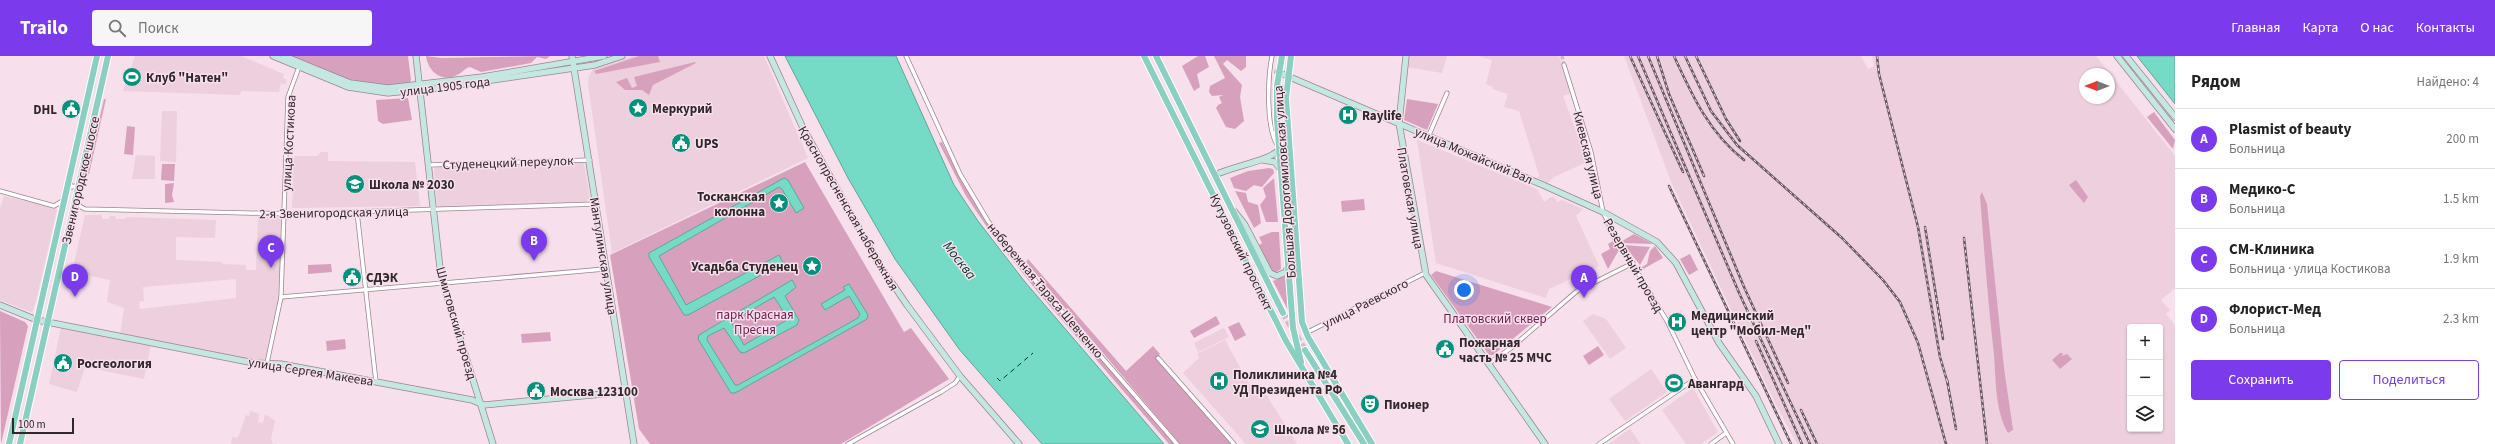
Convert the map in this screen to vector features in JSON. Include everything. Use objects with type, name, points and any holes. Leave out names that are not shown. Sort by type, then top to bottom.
[{"type":"main road","name":"Звенигородское шоссе","points":[[9,444],[97,56]]},
{"type":"main road","name":"Звенигородское шоссе","points":[[20,444],[108,56]]},
{"type":"main road","name":"Кутузовский проспект","points":[[1144,56],[1237,240],[1266,303],[1308,379],[1348,444]]},
{"type":"main road","name":"Кутузовский проспект","points":[[1156,56],[1283,313]]},
{"type":"main road","name":"Большая Дорогомиловская улица","points":[[1282,56],[1278,72],[1276,94],[1290,260],[1292,308],[1296,346],[1308,379]]},
{"type":"main road","name":"Большая Дорогомиловская улица","points":[[1291,56],[1286,98],[1302,322],[1306,333]]},
{"type":"main road","points":[[1306,333],[1372,444]]},
{"type":"main road","points":[[1305,350],[1364,444]]},
{"type":"street","name":"улица 1905 года","points":[[273,56],[335,83],[358,90],[388,93],[604,56]]},
{"type":"street","name":"улица 1905 года","points":[[284,56],[358,85],[388,88],[419,88]]},
{"type":"street","name":"Шмитовский проезд","points":[[416,56],[432,210],[442,282],[493,444]]},
{"type":"street","name":"улица 1905 года","points":[[573,62],[603,63],[622,56]]},
{"type":"street","name":"Краснопресненская набережная","points":[[770,56],[803,128],[878,264],[906,305],[960,376],[1019,444]]},
{"type":"street","name":"набережная Тараса Шевченко","points":[[906,56],[960,174],[988,221],[1020,263],[1177,444]]},
{"type":"street","points":[[1215,175],[1232,167],[1274,155],[1280,148],[1274,140],[1272,130],[1269,90],[1272,56]]},
{"type":"street","name":"Платовская улица","points":[[1406,56],[1399,123],[1425,273]]},
{"type":"street","points":[[2117,56],[2175,128]]},
{"type":"street","points":[[2126,56],[2175,117]]},
{"type":"street","name":"Мантулинская улица","points":[[573,62],[590,160],[632,443]]},
{"type":"street","name":"Киевская улица","points":[[1564,65],[1594,166],[1603,212],[1648,236],[1673,259],[1719,343],[1756,396],[1779,444]]},
{"type":"street","name":"улица Костикова","points":[[266,363],[281,297],[288,97],[299,67]]},
{"type":"street","name":"улица Можайский Вал","points":[[1278,72],[1429,135],[1603,212]]},
{"type":"street","points":[[1429,135],[1447,93]]},
{"type":"street","name":"Студенецкий переулок","points":[[427,165],[590,160]]},
{"type":"street","points":[[1259,160],[1275,162],[1282,174]]},
{"type":"street","points":[[69,181],[72,187],[76,188],[79,183]]},
{"type":"street","points":[[0,191],[54,206],[65,199]]},
{"type":"street","name":"2-я Звенигородская улица","points":[[76,200],[81,207],[85,209],[284,214],[596,204]]},
{"type":"street","points":[[1230,206],[1246,225],[1270,273],[1277,276],[1286,272],[1290,260]]},
{"type":"street","points":[[357,212],[376,382]]},
{"type":"street","name":"Резервный проезд","points":[[1603,212],[1616,239],[1634,263],[1667,321],[1695,379],[1733,444]]},
{"type":"street","points":[[1488,364],[1511,348],[1576,291],[1634,263]]},
{"type":"street","points":[[281,297],[605,269]]},
{"type":"street","points":[[1425,273],[1545,444]]},
{"type":"street","name":"улица Раевского","points":[[1306,333],[1425,273]]},
{"type":"street","name":"улица Сергея Макеева","points":[[0,305],[37,320],[254,363],[266,363],[472,400],[480,404],[526,402],[625,392]]},
{"type":"street","points":[[1158,358],[1234,444]]},
{"type":"street","points":[[848,444],[942,392],[955,383],[960,376]]},
{"type":"street","points":[[1599,444],[1695,379]]},
{"type":"street","points":[[1711,444],[1726,433]]},
{"type":"shaded area","points":[[135,56],[241,56],[284,74],[283,78],[287,80],[285,85],[281,83],[279,92],[241,91],[240,95],[123,91]]},
{"type":"shaded area","points":[[632,56],[764,56],[808,158],[612,253],[588,84],[589,76],[593,69]]},
{"type":"shaded area","points":[[1408,56],[1447,56],[1442,73],[1406,67]]},
{"type":"shaded area","points":[[1479,56],[1559,56],[1571,93],[1563,96],[1587,162],[1554,177],[1548,183],[1538,178],[1539,175],[1519,111],[1504,107],[1508,94],[1492,89],[1493,87],[1486,84],[1492,60]]},
{"type":"shaded area","points":[[1624,56],[1861,56],[1868,69],[1874,66],[1872,56],[2096,56],[2105,68],[2079,68],[2079,104],[2115,104],[2115,80],[2175,156],[2175,288],[2161,300],[2170,310],[2166,314],[2175,325],[2175,444],[1797,444],[1775,403],[1672,184]]},
{"type":"shaded area","points":[[162,111],[177,111],[176,162],[160,161]]},
{"type":"shaded area","points":[[1417,140],[1537,189],[1544,202],[1551,197],[1554,197],[1557,202],[1562,200],[1583,209],[1576,216],[1599,266],[1549,289],[1546,298],[1436,263]]},
{"type":"shaded area","name":"Школа № 2030","points":[[321,152],[328,152],[328,161],[415,162],[420,206],[292,208],[294,156],[317,156]]},
{"type":"shaded area","points":[[136,155],[155,156],[155,179],[132,179]]},
{"type":"shaded area","points":[[580,161],[584,164],[590,198],[586,202],[439,207],[437,204],[434,170],[436,167]]},
{"type":"shaded area","points":[[4,196],[54,207],[57,210],[36,301],[31,312],[0,300],[0,209]]},
{"type":"shaded area","points":[[85,215],[102,215],[102,219],[109,219],[110,216],[115,216],[116,219],[126,219],[126,217],[216,220],[215,238],[176,237],[176,260],[222,262],[222,264],[246,265],[246,270],[256,270],[258,216],[281,217],[280,289],[265,359],[262,362],[120,335],[124,308],[107,302],[110,280],[72,272]],"holes":[[[236,279],[236,298],[140,309],[139,302],[144,301],[143,287]]]},
{"type":"shaded area","points":[[1593,314],[1606,319],[1626,348],[1610,359],[1583,321]]},
{"type":"shaded area","points":[[61,328],[151,345],[144,379],[85,367],[77,392],[49,384]]},
{"type":"shaded area","points":[[1224,328],[1229,337],[1198,352],[1194,343]]},
{"type":"shaded area","points":[[1225,340],[1254,393],[1262,388],[1297,444],[1246,444],[1183,373],[1199,358],[1198,353]]},
{"type":"shaded area","points":[[1651,369],[1667,392],[1625,421],[1609,399]]},
{"type":"shaded area","points":[[1693,388],[1718,432],[1701,444],[1686,444],[1662,410]]},
{"type":"shaded area","points":[[250,411],[259,414],[258,422],[263,423],[265,414],[275,421],[271,439],[273,444],[231,444],[232,437],[237,438],[246,415],[249,416]]},
{"type":"shaded area","points":[[1630,429],[1641,444],[1609,444],[1614,440]]},
{"type":"green space","points":[[290,56],[408,56],[411,80],[409,84],[388,86],[358,83]]},
{"type":"green space","points":[[426,56],[441,58],[550,56],[546,59],[537,57],[531,63],[481,72],[470,67],[466,68],[459,74],[446,78],[432,71]]},
{"type":"green space","points":[[639,56],[658,56],[660,62],[596,74],[594,71]]},
{"type":"green space","points":[[1198,56],[1205,56],[1209,67],[1197,74],[1200,87],[1194,91],[1182,66]]},
{"type":"green space","points":[[1214,56],[1246,56],[1246,67],[1241,71],[1227,60],[1223,64],[1242,85],[1240,97],[1244,121],[1235,129],[1226,127],[1216,108],[1222,103],[1219,97],[1223,95],[1212,96],[1209,92],[1210,86],[1225,78]]},
{"type":"green space","points":[[696,63],[653,85],[649,95],[642,90],[625,90],[616,82],[627,78],[632,88],[637,86],[634,77]]},
{"type":"green space","points":[[408,98],[412,120],[383,124],[378,121],[376,100]]},
{"type":"green space","points":[[104,99],[106,99],[89,174],[87,173]]},
{"type":"green space","points":[[1407,99],[1438,104],[1427,130],[1404,120]]},
{"type":"green space","points":[[2154,112],[2175,140],[2173,149],[2147,117]]},
{"type":"green space","points":[[127,126],[135,127],[133,155],[124,154]]},
{"type":"green space","points":[[942,142],[959,176],[986,222],[1016,262],[1175,444],[1169,444],[1037,291],[991,233],[966,196],[939,143]]},
{"type":"green space","name":"парк Красная Пресня","points":[[805,162],[904,332],[911,328],[949,379],[841,444],[650,444],[639,429],[610,255]]},
{"type":"green space","points":[[162,164],[175,164],[174,181],[161,180]]},
{"type":"green space","points":[[1269,168],[1273,169],[1274,173],[1262,187],[1254,185],[1246,191],[1234,188],[1230,178],[1248,171]]},
{"type":"green space","points":[[1274,178],[1278,222],[1266,222],[1260,205],[1266,197],[1263,188]]},
{"type":"green space","points":[[2076,180],[2088,197],[2084,203],[2069,185]]},
{"type":"green space","points":[[174,183],[172,195],[174,202],[165,203],[165,184]]},
{"type":"green space","points":[[1235,191],[1246,193],[1248,202],[1258,205],[1261,223],[1254,228]]},
{"type":"green space","points":[[1982,192],[1987,204],[2004,368],[2013,430],[2008,433],[1998,405],[1980,196]]},
{"type":"green space","points":[[1364,199],[1365,210],[1342,212],[1341,201]]},
{"type":"green space","points":[[1602,217],[1619,250],[1608,269],[1601,254],[1610,249],[1608,244],[1613,241]]},
{"type":"green space","points":[[1272,232],[1279,232],[1281,269],[1275,273],[1272,272],[1259,245],[1262,243],[1259,237]]},
{"type":"green space","points":[[1634,234],[1653,244],[1623,243],[1622,241]]},
{"type":"green space","points":[[1624,245],[1650,247],[1640,265]]},
{"type":"green space","points":[[1655,246],[1663,258],[1643,269],[1642,267],[1647,264],[1650,251]]},
{"type":"green space","points":[[1690,254],[1698,270],[1689,275],[1680,259]]},
{"type":"green space","points":[[1028,259],[1126,371],[1153,346],[1160,354],[1156,358],[1232,444],[1180,444],[1026,262]]},
{"type":"green space","points":[[331,264],[332,272],[308,274],[308,265]]},
{"type":"green space","name":"Платовский сквер","points":[[1436,271],[1552,307],[1493,355],[1489,355],[1431,275]]},
{"type":"green space","points":[[1286,276],[1288,309],[1288,310],[1273,281]]},
{"type":"green space","points":[[0,311],[25,322],[28,326],[1,444]]},
{"type":"green space","points":[[1216,316],[1220,324],[1194,338],[1190,331]]},
{"type":"green space","points":[[1239,322],[1246,335],[1235,341],[1228,327]]},
{"type":"green space","points":[[550,332],[551,341],[522,343],[521,334]]},
{"type":"green space","points":[[345,339],[346,349],[327,351],[326,341]]},
{"type":"green space","points":[[1598,346],[1604,355],[1589,365],[1583,356]]},
{"type":"green space","points":[[2060,353],[2063,353],[2062,356],[2067,354],[2072,359],[2060,369],[2052,360]]},
{"type":"water","name":"Москва","points":[[785,56],[896,56],[954,185],[978,221],[1025,282],[1164,444],[1042,444],[959,349],[895,259],[848,178]]},
{"type":"water","points":[[2137,56],[2175,56],[2175,104]]},
{"type":"water","points":[[636,101],[642,101],[646,105],[646,111],[642,115],[636,115],[632,111],[632,105]]},
{"type":"water","points":[[784,178],[788,180],[804,208],[796,213],[782,189],[779,187],[659,256],[686,305],[779,255],[783,263],[688,315],[684,315],[649,257],[649,253]]},
{"type":"water","points":[[792,280],[796,287],[785,296],[799,320],[797,325],[744,353],[740,352],[724,328],[708,336],[707,340],[735,385],[738,385],[858,318],[860,314],[849,296],[825,310],[821,304],[845,290],[843,287],[849,284],[868,315],[867,319],[735,393],[731,393],[698,339],[699,335]],"holes":[[[774,297],[787,317],[787,320],[744,345],[731,322]]]},
{"type":"ferry route","points":[[997,378],[1000,381],[1033,353]]},
{"type":"tunnel","points":[[1562,56],[1564,65]]},
{"type":"tunnel","points":[[1283,313],[1305,350]]},
{"type":"railway","points":[[1630,56],[1683,172]]},
{"type":"railway","points":[[1638,56],[1740,295],[1810,444]]},
{"type":"railway","points":[[1648,56],[1744,287],[1788,383]]},
{"type":"railway","points":[[1657,56],[1669,94],[1704,176]]},
{"type":"railway","points":[[1674,56],[1695,99],[1711,126],[1744,160]]},
{"type":"railway","points":[[1685,56],[1711,111],[1737,145],[1842,238],[1883,280],[1900,302],[1918,343],[1946,444]]},
{"type":"railway","points":[[1696,56],[1726,119],[1740,141]]},
{"type":"railway","points":[[1877,56],[1879,74],[1918,227],[1940,357],[1948,384]]},
{"type":"railway","points":[[1669,186],[1791,444]]},
{"type":"railway","points":[[1925,227],[1943,339]]},
{"type":"railway","points":[[1964,238],[1987,444]]},
{"type":"railway","points":[[1756,341],[1802,444]]},
{"type":"railway","points":[[1947,380],[1956,429]]},
{"type":"railway","points":[[1801,410],[1817,444]]},
{"type":"place","name":"Клуб \"Натен\"","points":[[132,77]]},
{"type":"place","name":"Меркурий","points":[[638,108]]},
{"type":"place","name":"DHL","points":[[71,109]]},
{"type":"place","name":"Raylife","points":[[1348,115]]},
{"type":"place","name":"UPS","points":[[681,143]]},
{"type":"place","name":"Школа № 2030","points":[[355,184]]},
{"type":"place","name":"Тосканская колонна","points":[[779,203]]},
{"type":"place","name":"Медико-С","points":[[534,261]]},
{"type":"place","name":"Усадьба Студенец","points":[[812,266]]},
{"type":"place","name":"СМ-Клиника","points":[[271,268]]},
{"type":"place","name":"СДЭК","points":[[352,277]]},
{"type":"place","name":"Флорист-Мед","points":[[75,297]]},
{"type":"place","name":"Plasmist of beauty","points":[[1584,298]]},
{"type":"place","name":"Медицинский центр \"Мобил-Мед\"","points":[[1677,322]]},
{"type":"place","name":"Пожарная часть № 25 МЧС","points":[[1445,349]]},
{"type":"place","name":"Росгеология","points":[[63,363]]},
{"type":"place","name":"Поликлиника №4 УД Президента РФ","points":[[1219,381]]},
{"type":"place","name":"Авангард","points":[[1674,383]]},
{"type":"place","name":"Москва 123100","points":[[536,391]]},
{"type":"place","name":"Пионер","points":[[1370,404]]},
{"type":"place","name":"Школа № 56","points":[[1260,429]]}]
